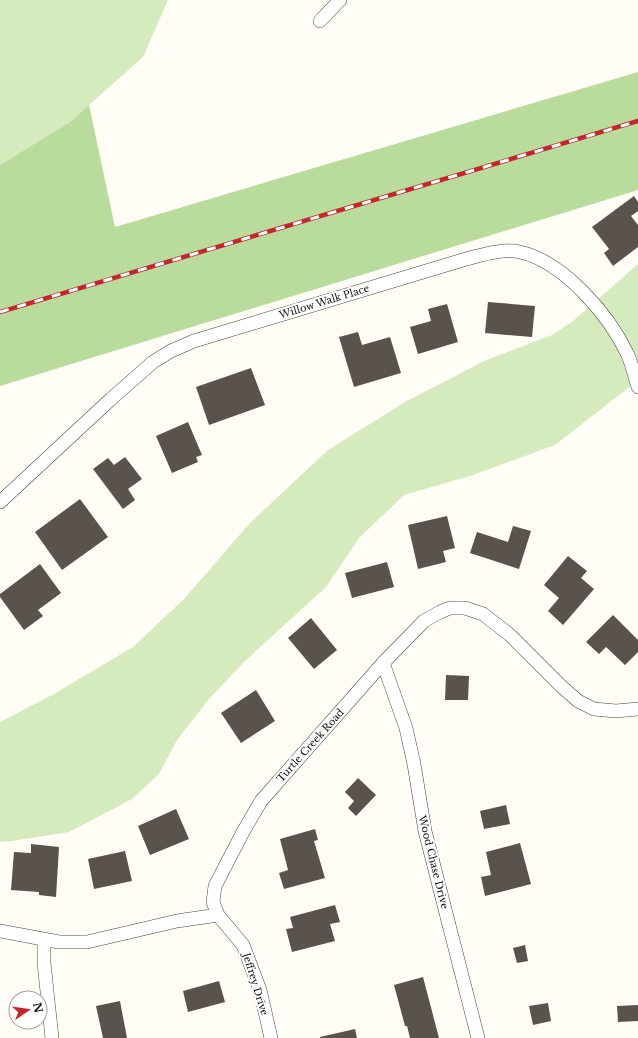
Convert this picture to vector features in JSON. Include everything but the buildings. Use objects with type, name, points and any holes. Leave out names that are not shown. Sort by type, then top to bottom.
[{"type":"street","points":[[320,21],[340,0]]},
{"type":"street","name":"Willow Walk Place","points":[[0,502],[111,399],[153,362],[171,350],[194,341],[458,261],[502,251],[519,251],[539,258],[577,286],[592,301],[610,324],[628,356],[638,387]]},
{"type":"street","name":"Turtle Creek Road","points":[[218,914],[213,902],[215,886],[242,832],[261,801],[384,663],[424,621],[440,612],[450,608],[465,608],[484,614],[510,635],[578,701],[594,709],[616,711],[638,709]]},
{"type":"street","name":"Wood Chase Drive","points":[[384,663],[406,728],[414,764],[425,831],[478,1038]]},
{"type":"street","points":[[0,931],[59,942],[87,942],[177,921],[218,914]]},
{"type":"street","name":"Jeffrey Drive","points":[[218,914],[243,945],[260,990],[271,1038]]},
{"type":"street","points":[[44,940],[45,971],[52,1038]]},
{"type":"green space","points":[[0,0],[168,0],[143,57],[70,122],[0,165]]},
{"type":"green space","points":[[638,72],[638,190],[0,386],[0,165],[70,122],[89,105],[115,227]]},
{"type":"green space","points":[[638,264],[637,381],[555,445],[470,476],[404,495],[359,538],[326,587],[244,662],[209,699],[177,740],[159,774],[132,799],[69,832],[0,842],[0,722],[52,695],[133,647],[185,598],[249,524],[328,450],[405,402],[484,361],[552,335],[573,321]]},
{"type":"railway","points":[[0,312],[638,121]]}]
